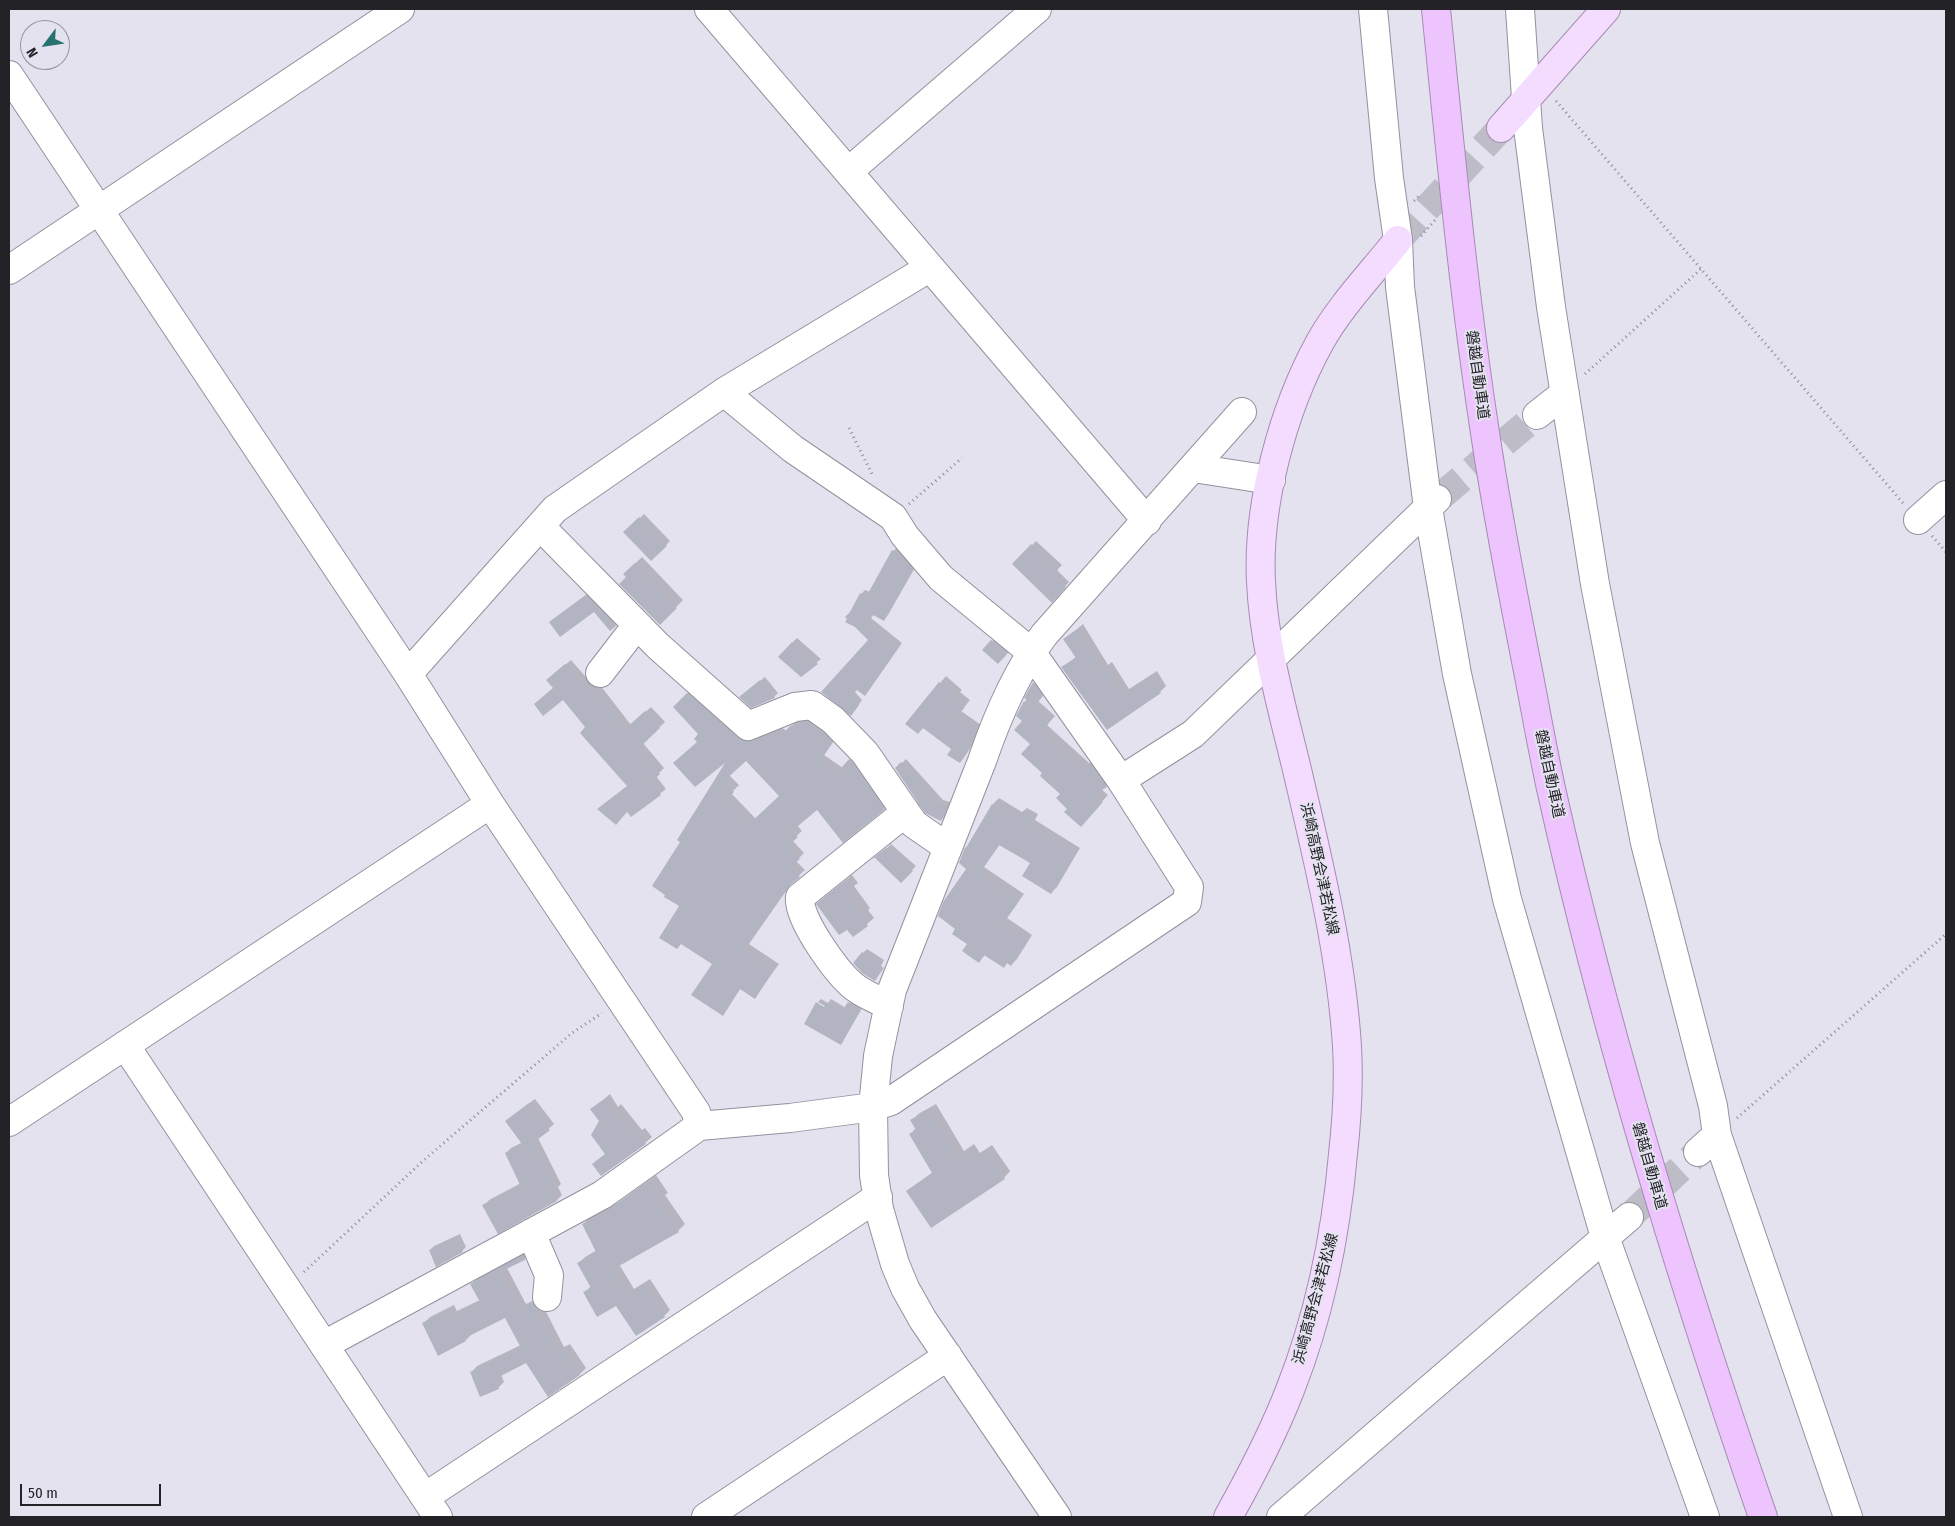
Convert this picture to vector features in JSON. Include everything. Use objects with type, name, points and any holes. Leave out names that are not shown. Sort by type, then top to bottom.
[{"type":"highway","name":"磐越自動車道","points":[[1436,9],[1457,220],[1484,426],[1511,584],[1551,790],[1587,941],[1655,1187],[1710,1366],[1763,1517]]},
{"type":"main road","points":[[1501,128],[1533,89],[1606,9]]},
{"type":"main road","name":"浜崎高野会津若松線","points":[[1228,1517],[1267,1445],[1291,1388],[1306,1344],[1332,1244],[1345,1133],[1347,1048],[1336,950],[1325,891],[1266,630],[1261,582],[1263,538],[1271,480],[1285,425],[1298,386],[1321,341],[1334,322],[1398,240]]},
{"type":"street","points":[[9,270],[400,9]]},
{"type":"street","points":[[709,9],[1147,521]]},
{"type":"street","points":[[849,171],[1037,9]]},
{"type":"street","points":[[1373,9],[1389,178],[1398,240],[1400,287],[1434,502],[1457,674],[1507,899],[1605,1237],[1704,1517]]},
{"type":"street","points":[[1520,9],[1533,89],[1530,138],[1551,307],[1595,584],[1645,843],[1712,1106],[1708,1144],[1848,1517]]},
{"type":"street","points":[[9,75],[408,674],[490,804],[696,1112],[699,1126]]},
{"type":"street","points":[[408,674],[555,509],[724,392],[929,268]]},
{"type":"street","points":[[324,1345],[602,1195],[699,1126],[790,1118],[873,1107],[891,1102],[1187,902],[1189,887],[1121,780],[1030,652],[941,578],[905,536],[893,517],[793,449],[724,392]]},
{"type":"street","points":[[1537,415],[1564,393]]},
{"type":"street","points":[[1057,1517],[923,1320],[906,1288],[887,1241],[874,1175],[873,1107],[878,1056],[892,990],[982,761],[994,724],[1030,652],[1242,412]]},
{"type":"street","points":[[1193,468],[1271,480]]},
{"type":"street","points":[[1918,520],[1946,495]]},
{"type":"street","points":[[1121,780],[1193,734],[1434,502]]},
{"type":"street","points":[[540,526],[658,646],[748,726],[795,707],[812,705],[833,720],[866,753],[914,824],[947,847]]},
{"type":"street","points":[[600,673],[637,625]]},
{"type":"street","points":[[9,1122],[490,804]]},
{"type":"street","points":[[889,1006],[853,986],[831,964],[815,938],[799,905],[800,897],[906,812]]},
{"type":"street","points":[[125,1045],[432,1507],[878,1197]]},
{"type":"street","points":[[1280,1517],[1629,1217]]},
{"type":"street","points":[[531,1233],[548,1276],[547,1297]]},
{"type":"street","points":[[706,1517],[948,1356]]},
{"type":"path","points":[[1533,89],[1701,269],[1918,520]]},
{"type":"path","points":[[1564,393],[1701,269]]},
{"type":"path","points":[[893,517],[962,458]]},
{"type":"path","points":[[1708,1144],[1946,934]]},
{"type":"path","points":[[287,1288],[431,1153],[572,1033],[621,1000]]},
{"type":"building","points":[[639,517],[667,546],[651,561],[623,532]]},
{"type":"building","points":[[1031,544],[1058,570],[1054,575],[1066,587],[1052,603],[1012,564]]},
{"type":"building","points":[[892,550],[901,555],[913,569],[884,621],[873,615],[868,622],[898,648],[865,696],[857,690],[851,696],[859,705],[851,716],[821,692],[868,640],[855,627],[845,622],[847,619],[845,617],[850,612],[860,593],[866,597]]},
{"type":"building","points":[[635,563],[677,608],[660,625],[619,584],[626,577],[623,574]]},
{"type":"building","points":[[586,595],[616,626],[610,631],[594,612],[560,637],[549,622]]},
{"type":"building","points":[[1076,630],[1101,671],[1105,668],[1122,695],[1150,677],[1161,693],[1107,730],[1061,667],[1076,658],[1063,639]]},
{"type":"building","points":[[991,640],[1008,653],[998,664],[982,650]]},
{"type":"building","points":[[792,642],[818,664],[801,677],[778,657]]},
{"type":"building","points":[[565,664],[579,681],[585,676],[625,729],[645,711],[660,728],[638,749],[660,774],[651,782],[661,795],[631,817],[627,812],[616,825],[597,809],[627,786],[580,733],[585,727],[563,700],[543,716],[534,704],[553,688],[546,680]]},
{"type":"building","points":[[760,680],[775,698],[751,708],[739,697]]},
{"type":"building","points":[[939,682],[957,696],[955,699],[965,707],[956,718],[976,732],[970,749],[960,763],[947,755],[951,749],[923,728],[918,734],[905,724]]},
{"type":"building","points":[[1033,682],[1043,696],[1035,706],[1024,698]]},
{"type":"building","points":[[687,693],[738,738],[745,741],[754,740],[775,732],[781,736],[790,726],[808,721],[833,742],[820,761],[837,773],[849,759],[885,809],[843,843],[817,810],[792,831],[798,837],[788,846],[800,859],[791,867],[800,877],[790,885],[744,950],[774,970],[755,999],[740,989],[723,1016],[691,995],[712,964],[681,944],[677,949],[659,938],[679,906],[664,897],[665,895],[652,886],[680,842],[677,840],[725,763],[695,787],[673,763],[697,742],[694,739],[698,734],[673,707]],"holes":[[[746,761],[779,796],[749,824],[727,799],[734,792],[724,781]]]},
{"type":"building","points":[[1024,701],[1049,723],[1041,732],[1082,769],[1090,763],[1107,787],[1094,795],[1103,802],[1081,827],[1064,812],[1067,809],[1056,798],[1060,794],[1040,776],[1042,773],[1021,754],[1030,744],[1014,730],[1022,721],[1016,716]]},
{"type":"building","points":[[901,762],[940,803],[947,806],[941,821],[925,813],[895,768]]},
{"type":"building","points":[[992,804],[1017,818],[1020,813],[1033,820],[1030,826],[1075,854],[1051,894],[1022,876],[1030,863],[999,845],[979,874],[1019,901],[1002,925],[1027,942],[1011,966],[1007,963],[1004,968],[984,955],[979,963],[962,951],[967,944],[952,934],[955,929],[938,916],[943,902],[966,869],[959,863],[965,847]]},
{"type":"building","points":[[886,848],[913,871],[901,883],[875,858],[872,859]]},
{"type":"building","points":[[845,881],[852,891],[848,894],[864,916],[862,918],[868,926],[853,937],[847,930],[839,935],[816,904]]},
{"type":"building","points":[[862,952],[881,965],[877,971],[880,973],[875,981],[862,973],[853,963]]},
{"type":"building","points":[[816,1002],[824,1007],[826,1003],[842,1011],[848,1002],[861,1009],[841,1045],[804,1024]]},
{"type":"building","points":[[603,1100],[611,1112],[614,1110],[635,1136],[638,1133],[646,1144],[601,1176],[592,1164],[605,1154],[591,1135],[599,1121],[590,1109]]},
{"type":"building","points":[[529,1103],[550,1130],[533,1143],[557,1190],[553,1192],[557,1201],[498,1234],[482,1205],[520,1185],[505,1153],[522,1144],[505,1121]]},
{"type":"building","points":[[929,1109],[957,1157],[967,1150],[973,1158],[985,1150],[1005,1179],[931,1228],[906,1191],[932,1173],[909,1134],[916,1130],[910,1120]]},
{"type":"building","points":[[649,1181],[662,1200],[659,1202],[679,1232],[612,1270],[627,1295],[644,1284],[665,1317],[636,1336],[616,1306],[597,1317],[583,1292],[591,1288],[577,1263],[596,1252],[582,1224],[611,1208]]},
{"type":"building","points":[[455,1237],[463,1252],[436,1267],[429,1250]]},
{"type":"building","points":[[523,1255],[525,1260],[500,1272],[519,1310],[532,1303],[558,1352],[564,1349],[580,1375],[548,1397],[526,1363],[495,1379],[499,1389],[480,1397],[470,1372],[521,1348],[505,1318],[465,1338],[466,1341],[438,1356],[422,1323],[448,1310],[451,1316],[480,1302],[470,1284]]},
{"type":"tunnel","points":[[1398,240],[1501,128]]},
{"type":"tunnel","points":[[1440,497],[1537,415]]},
{"type":"tunnel","points":[[1629,1217],[1698,1152]]}]
